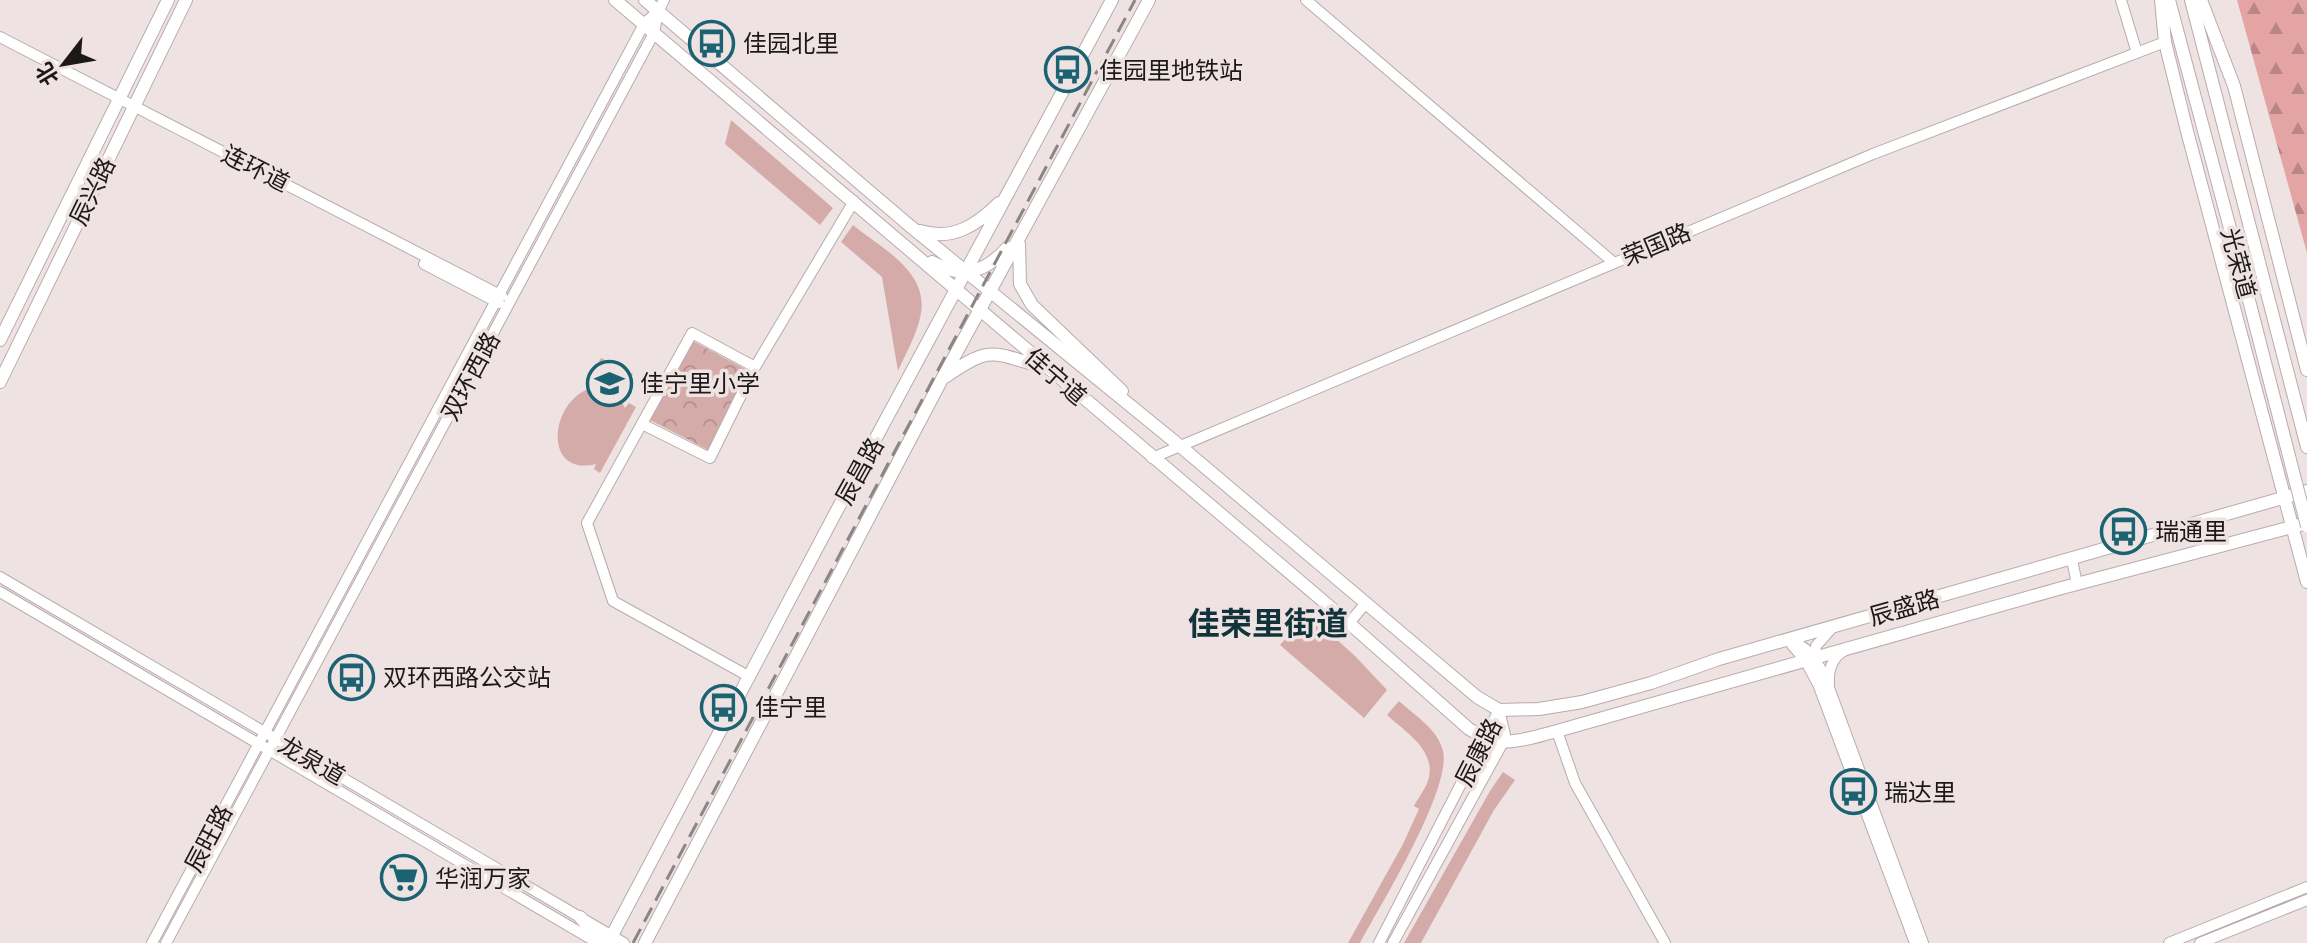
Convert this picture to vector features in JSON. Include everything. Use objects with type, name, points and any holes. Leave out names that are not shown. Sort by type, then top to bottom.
[{"type":"main road","name":"辰兴路","points":[[0,340],[168,0]]},
{"type":"main road","name":"辰兴路","points":[[0,382],[186,0]]},
{"type":"main road","name":"佳宁道","points":[[615,0],[1349,623],[1469,729],[1485,739],[1502,744]]},
{"type":"main road","name":"佳宁道","points":[[645,0],[661,6],[910,226],[1180,446],[1477,697],[1499,710]]},
{"type":"main road","name":"辰昌路","points":[[605,941],[750,677],[1112,0]]},
{"type":"main road","name":"辰昌路","points":[[645,943],[1022,229],[1149,0]]},
{"type":"main road","points":[[2161,0],[2165,42],[2307,582]]},
{"type":"main road","name":"光荣道","points":[[2169,0],[2307,524]]},
{"type":"main road","name":"光荣道","points":[[2191,0],[2307,447]]},
{"type":"main road","points":[[2201,0],[2234,86],[2307,370]]},
{"type":"main road","points":[[910,226],[927,234],[953,234],[980,220],[1006,196]]},
{"type":"main road","points":[[909,249],[942,268],[966,273],[978,271],[991,264],[1022,229]]},
{"type":"main road","points":[[1022,229],[1018,272],[1025,294],[1044,318],[1112,380],[1140,413]]},
{"type":"main road","points":[[942,379],[973,358],[985,354],[1011,357],[1048,368]]},
{"type":"main road","name":"辰盛路","points":[[1499,710],[1539,709],[1582,702],[1651,683],[1719,659],[2307,491]]},
{"type":"main road","name":"辰盛路","points":[[1502,744],[2077,584],[2307,524]]},
{"type":"main road","points":[[580,917],[605,941]]},
{"type":"street","points":[[1306,0],[1613,262]]},
{"type":"street","points":[[2121,0],[2137,53]]},
{"type":"street","points":[[649,28],[661,6]]},
{"type":"street","name":"双环西路","points":[[270,736],[496,297],[649,28]]},
{"type":"street","name":"双环西路","points":[[270,736],[509,304],[649,28]]},
{"type":"street","name":"连环道","points":[[0,37],[509,304]]},
{"type":"street","name":"荣国路","points":[[1152,458],[1873,154],[2165,42]]},
{"type":"street","points":[[0,43],[118,100]]},
{"type":"street","points":[[642,424],[710,458],[755,367],[854,201]]},
{"type":"street","points":[[750,677],[613,601],[587,523],[692,333],[755,367]]},
{"type":"street","points":[[2072,560],[2077,584]]},
{"type":"street","name":"龙泉道","points":[[0,577],[580,917]]},
{"type":"street","name":"龙泉道","points":[[0,592],[605,941],[624,943]]},
{"type":"street","points":[[1349,623],[1366,603]]},
{"type":"street","points":[[1833,627],[1819,639],[1809,658],[1915,943]]},
{"type":"street","points":[[1789,640],[1809,658],[1830,690],[1923,943]]},
{"type":"street","points":[[1830,690],[1830,668],[1836,657],[1848,647]]},
{"type":"street","name":"辰康路","points":[[1379,943],[1499,710]]},
{"type":"street","name":"辰康路","points":[[1393,943],[1502,744],[1505,735],[1499,710]]},
{"type":"street","points":[[1557,731],[1575,783],[1665,943]]},
{"type":"street","name":"辰旺路","points":[[152,943],[270,736]]},
{"type":"street","name":"辰旺路","points":[[166,943],[264,747]]},
{"type":"street","points":[[2169,943],[2307,887]]},
{"type":"street","points":[[2200,943],[2307,900]]},
{"type":"green space","points":[[2237,0],[2307,0],[2307,253]]},
{"type":"green space","points":[[731,120],[833,208],[820,225],[725,144]]},
{"type":"green space","points":[[853,225],[900,262],[917,285],[921,313],[915,335],[898,371],[882,277],[841,242]]},
{"type":"green space","points":[[693,341],[747,370],[708,450],[650,420]]},
{"type":"green space","points":[[601,358],[633,374],[624,390],[592,374]]},
{"type":"green space","points":[[600,386],[618,394],[625,408],[629,403],[636,407],[600,473],[594,469],[596,464],[578,465],[566,458],[559,447],[558,432],[570,402],[583,391]]},
{"type":"green space","points":[[1301,607],[1387,690],[1364,718],[1280,645],[1298,624],[1291,619]]},
{"type":"green space","points":[[1399,701],[1436,736],[1443,751],[1443,769],[1426,819],[1397,876],[1360,943],[1348,943],[1403,844],[1419,809],[1414,806],[1429,777],[1430,767],[1423,749],[1387,715]]},
{"type":"green space","points":[[1503,772],[1515,780],[1494,810],[1421,943],[1404,943],[1490,791]]},
{"type":"railway","points":[[633,943],[1135,0]]},
{"type":"place","name":"佳园北里","points":[[712,43]]},
{"type":"place","name":"佳园里地铁站","points":[[1068,70]]},
{"type":"place","name":"佳宁里小学","points":[[609,383]]},
{"type":"place","name":"瑞通里","points":[[2124,531]]},
{"type":"place","name":"双环西路公交站","points":[[352,677]]},
{"type":"place","name":"佳宁里","points":[[724,707]]},
{"type":"place","name":"瑞达里","points":[[1853,792]]},
{"type":"place","name":"华润万家","points":[[404,878]]},
{"type":"district","name":"佳荣里街道","points":[[1268,623]]}]
